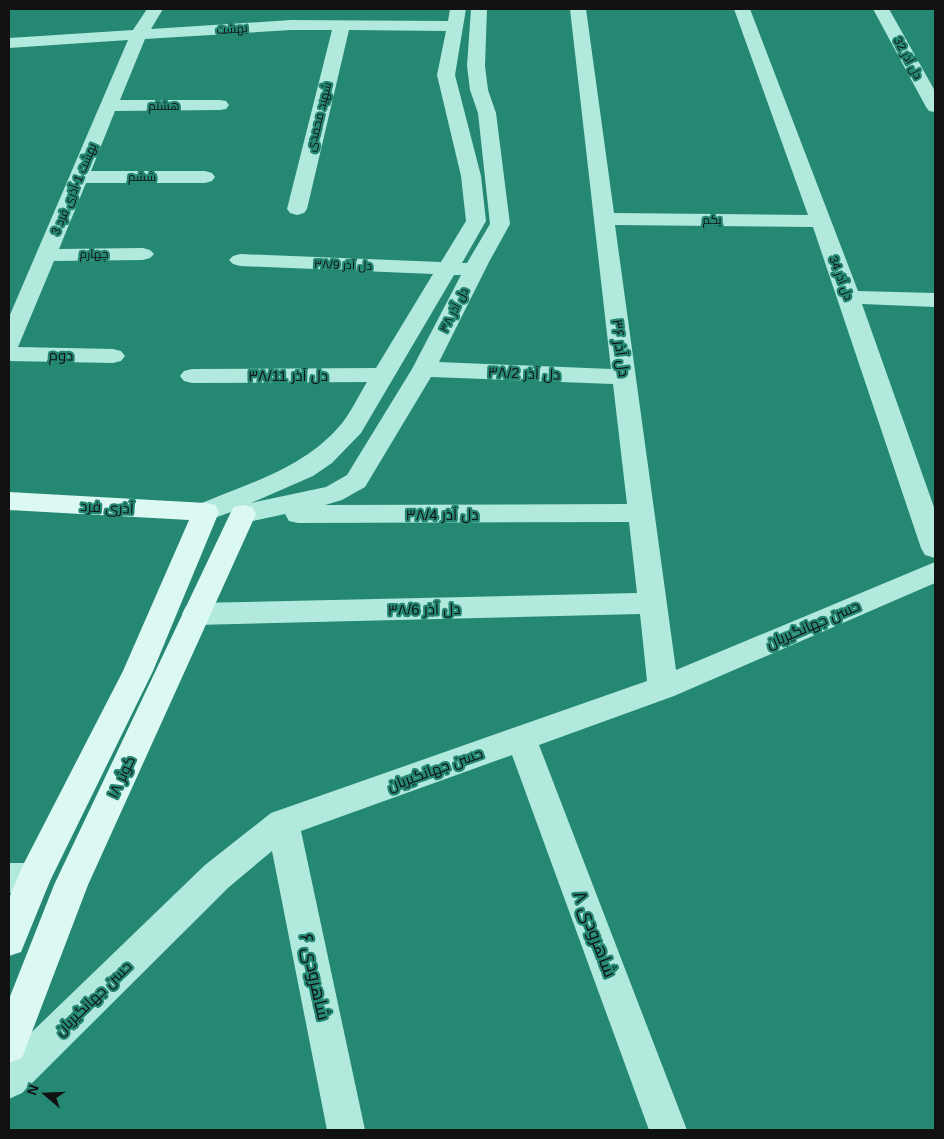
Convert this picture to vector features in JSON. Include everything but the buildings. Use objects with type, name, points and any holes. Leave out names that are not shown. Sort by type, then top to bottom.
[{"type":"street","name":"بهشت 1-آذری فرد 3","points":[[9,343],[138,36],[154,9]]},
{"type":"street","points":[[291,25],[299,9]]},
{"type":"street","name":"دل آذر ۳۸","points":[[242,514],[333,494],[356,481],[424,369],[474,269],[500,224],[487,113],[479,90],[476,66],[479,9]]},
{"type":"street","name":"دل آذر ۳۶","points":[[578,9],[663,688]]},
{"type":"street","name":"دل آذر 34","points":[[742,9],[819,221],[849,297],[935,548]]},
{"type":"street","name":"دل آذر 32","points":[[881,9],[935,107]]},
{"type":"street","name":"بهشت","points":[[9,43],[291,25],[342,25],[457,17]]},
{"type":"street","name":"دل آذر ۳۸","points":[[206,512],[304,470],[323,457],[352,427],[476,221],[471,176],[446,75],[457,17]]},
{"type":"street","name":"شهید محمدی","points":[[297,209],[342,25]]},
{"type":"street","name":"هشتم","points":[[109,106],[220,105]]},
{"type":"street","name":"ششم","points":[[79,177],[205,177]]},
{"type":"street","name":"یکم","points":[[604,219],[819,221]]},
{"type":"street","name":"چهارم","points":[[46,255],[143,254]]},
{"type":"street","name":"دل آذر ۳۸/9","points":[[240,260],[474,269]]},
{"type":"street","points":[[849,297],[935,300]]},
{"type":"street","name":"دوم","points":[[9,343],[113,356]]},
{"type":"street","name":"دل آذر ۳۸/2","points":[[424,369],[624,377]]},
{"type":"street","name":"دل آذر ۳۸/11","points":[[192,376],[384,375]]},
{"type":"street","name":"آذری فرد","points":[[9,502],[206,512]]},
{"type":"street","points":[[9,940],[22,878],[138,672],[206,512],[242,514]]},
{"type":"street","name":"دل آذر ۳۸/4","points":[[242,514],[642,514]]},
{"type":"street","name":"کوثر ۱۸","points":[[9,1045],[71,885],[242,514]]},
{"type":"street","name":"حسن جهانگیریان","points":[[9,1080],[217,876],[283,824],[663,688],[935,572]]},
{"type":"street","name":"دل آذر ۳۸/6","points":[[196,614],[653,603]]},
{"type":"street","name":"شاهرودی ۸","points":[[521,738],[668,1130]]},
{"type":"street","name":"شاهرودی ۶","points":[[283,824],[346,1130]]}]
